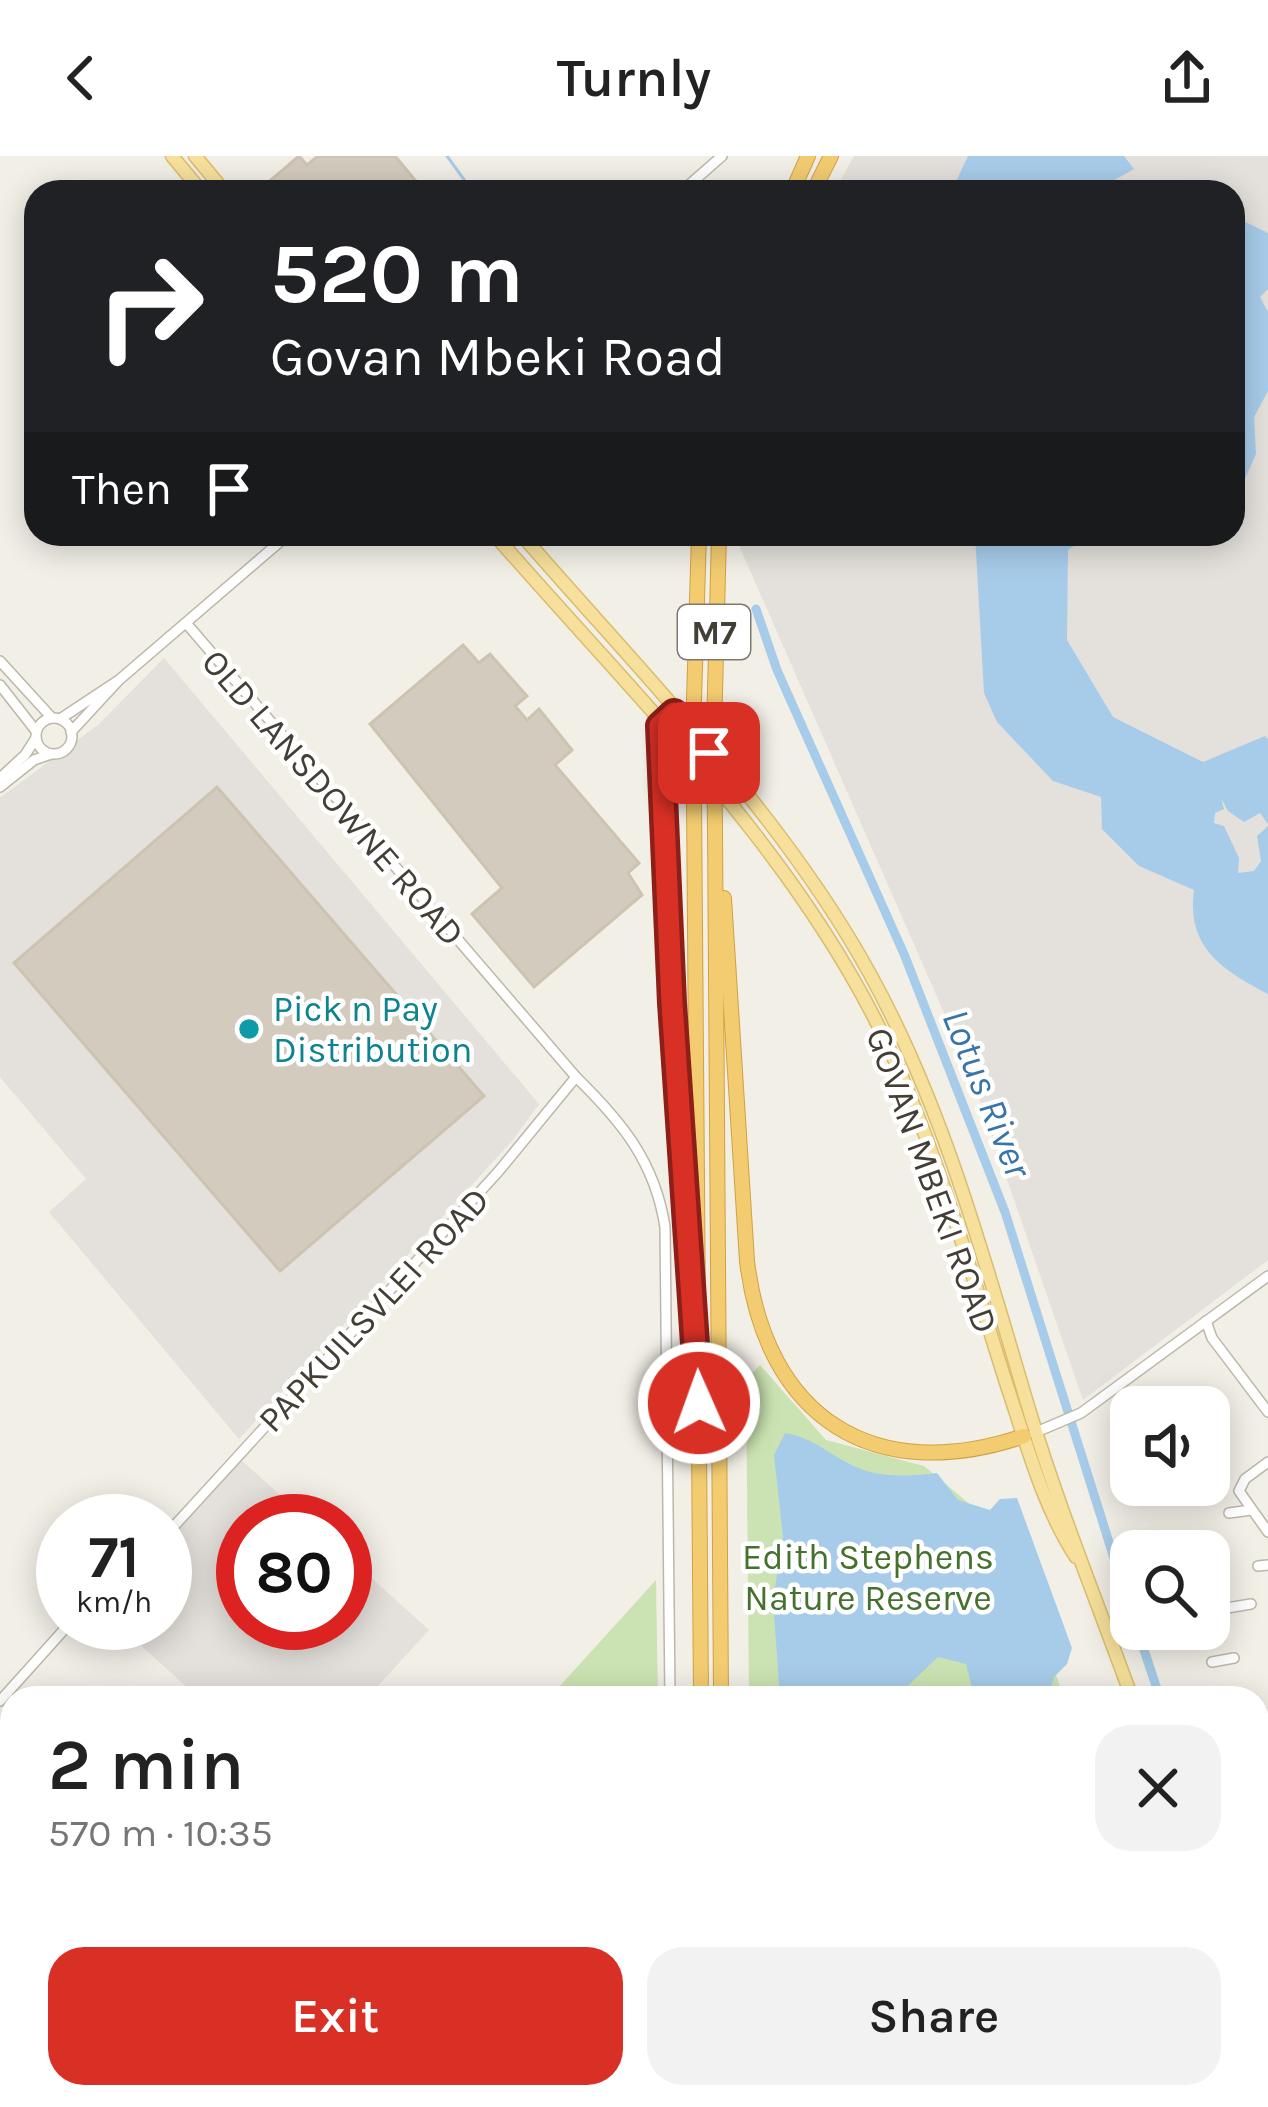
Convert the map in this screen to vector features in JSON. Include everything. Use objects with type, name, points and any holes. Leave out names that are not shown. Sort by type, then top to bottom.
[{"type":"highway","name":"M7","points":[[699,546],[694,800],[701,1686]]},
{"type":"highway","name":"M7","points":[[719,546],[714,731],[721,1686]]},
{"type":"highway","points":[[674,713],[660,726],[673,1029],[699,1360]]},
{"type":"highway","points":[[715,834],[724,898],[747,1261],[754,1306],[778,1367],[820,1417],[855,1439],[896,1452],[960,1453],[1030,1434]]},
{"type":"main road","points":[[172,156],[192,180]]},
{"type":"main road","points":[[195,156],[215,180]]},
{"type":"main road","name":"GOVAN MBEKI ROAD","points":[[504,546],[774,856],[826,931],[872,1012],[922,1128],[1030,1434]]},
{"type":"main road","name":"GOVAN MBEKI ROAD","points":[[531,546],[765,818],[817,887],[892,1015],[952,1162],[1060,1533],[1089,1579],[1128,1686]]},
{"type":"street","points":[[695,180],[722,156]]},
{"type":"street","points":[[0,788],[34,760],[67,749],[71,732],[119,680],[275,546]]},
{"type":"street","name":"OLD LANSDOWNE ROAD","points":[[186,623],[642,1152],[659,1194],[665,1227],[670,1686]]},
{"type":"street","points":[[0,661],[71,732]]},
{"type":"street","points":[[0,778],[25,755],[36,734],[119,680]]},
{"type":"street","points":[[0,685],[36,734],[40,748],[51,754]]},
{"type":"street","name":"PAPKUILSVLEI ROAD","points":[[192,1507],[499,1172],[576,1077]]},
{"type":"street","points":[[1030,1434],[1068,1420],[1267,1279]]},
{"type":"street","points":[[1206,1321],[1212,1338],[1268,1412]]},
{"type":"street","points":[[1268,1462],[1239,1488],[1268,1532]]},
{"type":"street","points":[[1229,1513],[1251,1510]]},
{"type":"street","points":[[1230,1608],[1251,1604]]},
{"type":"street","points":[[13,1686],[46,1650]]},
{"type":"street","points":[[1212,1662],[1234,1658]]},
{"type":"shaded area","points":[[854,156],[1268,156],[1268,1260],[1083,1400],[970,1072],[739,546],[1245,546],[1245,180],[841,180]]},
{"type":"shaded area","points":[[164,658],[539,1104],[513,1140],[239,1439],[49,1212],[86,1179],[0,1077],[0,798],[99,724]]},
{"type":"shaded area","points":[[240,1459],[279,1494],[216,1494],[216,1650],[372,1650],[372,1578],[429,1630],[378,1686],[186,1686],[146,1650],[192,1650],[192,1513]]},
{"type":"green space","name":"Edith Stephens Nature Reserve","points":[[760,1365],[826,1440],[924,1466],[1002,1531],[1060,1686],[749,1686],[746,1380]]},
{"type":"green space","points":[[656,1580],[658,1686],[560,1686]]},
{"type":"water","points":[[968,156],[1124,156],[1134,169],[1114,180],[957,180]]},
{"type":"water","points":[[1245,222],[1268,233],[1268,289],[1260,297],[1268,312],[1268,391],[1254,417],[1256,454],[1245,479]]},
{"type":"water","points":[[976,546],[1074,546],[1068,550],[1067,640],[1113,717],[1203,762],[1265,736],[1268,739],[1268,824],[1260,813],[1244,822],[1228,811],[1221,798],[1224,809],[1215,813],[1214,823],[1224,826],[1239,858],[1238,873],[1254,871],[1261,861],[1257,836],[1268,826],[1268,994],[1222,966],[1202,942],[1193,910],[1194,890],[1139,866],[1102,829],[1101,797],[1053,781],[997,722],[984,693]]},
{"type":"water","name":"Edith Stephens Nature Reserve","points":[[785,1433],[870,1472],[937,1473],[958,1500],[990,1510],[1000,1499],[1017,1498],[1072,1648],[1051,1686],[972,1686],[966,1664],[938,1657],[908,1686],[779,1686],[773,1600],[783,1537],[774,1455]]},
{"type":"building","points":[[299,156],[307,165],[318,156],[395,156],[415,180],[271,180]]},
{"type":"building","points":[[463,645],[479,663],[490,654],[527,696],[515,706],[527,720],[539,709],[572,750],[555,765],[639,863],[628,873],[642,895],[534,987],[472,914],[502,888],[370,724]]},
{"type":"building","name":"Pick n Pay Distribution","points":[[217,787],[484,1096],[280,1271],[14,963]]},
{"type":"waterway","points":[[447,156],[464,180]]},
{"type":"waterway","name":"Lotus River","points":[[756,609],[777,670],[904,954],[1005,1212],[1110,1545]]},
{"type":"waterway","name":"Lotus River","points":[[1144,1650],[1156,1686]]},
{"type":"place","name":"Pick n Pay Distribution","points":[[249,1029]]},
{"type":"route","points":[[699,1403],[672,1003],[660,726],[674,713],[709,753]]}]
